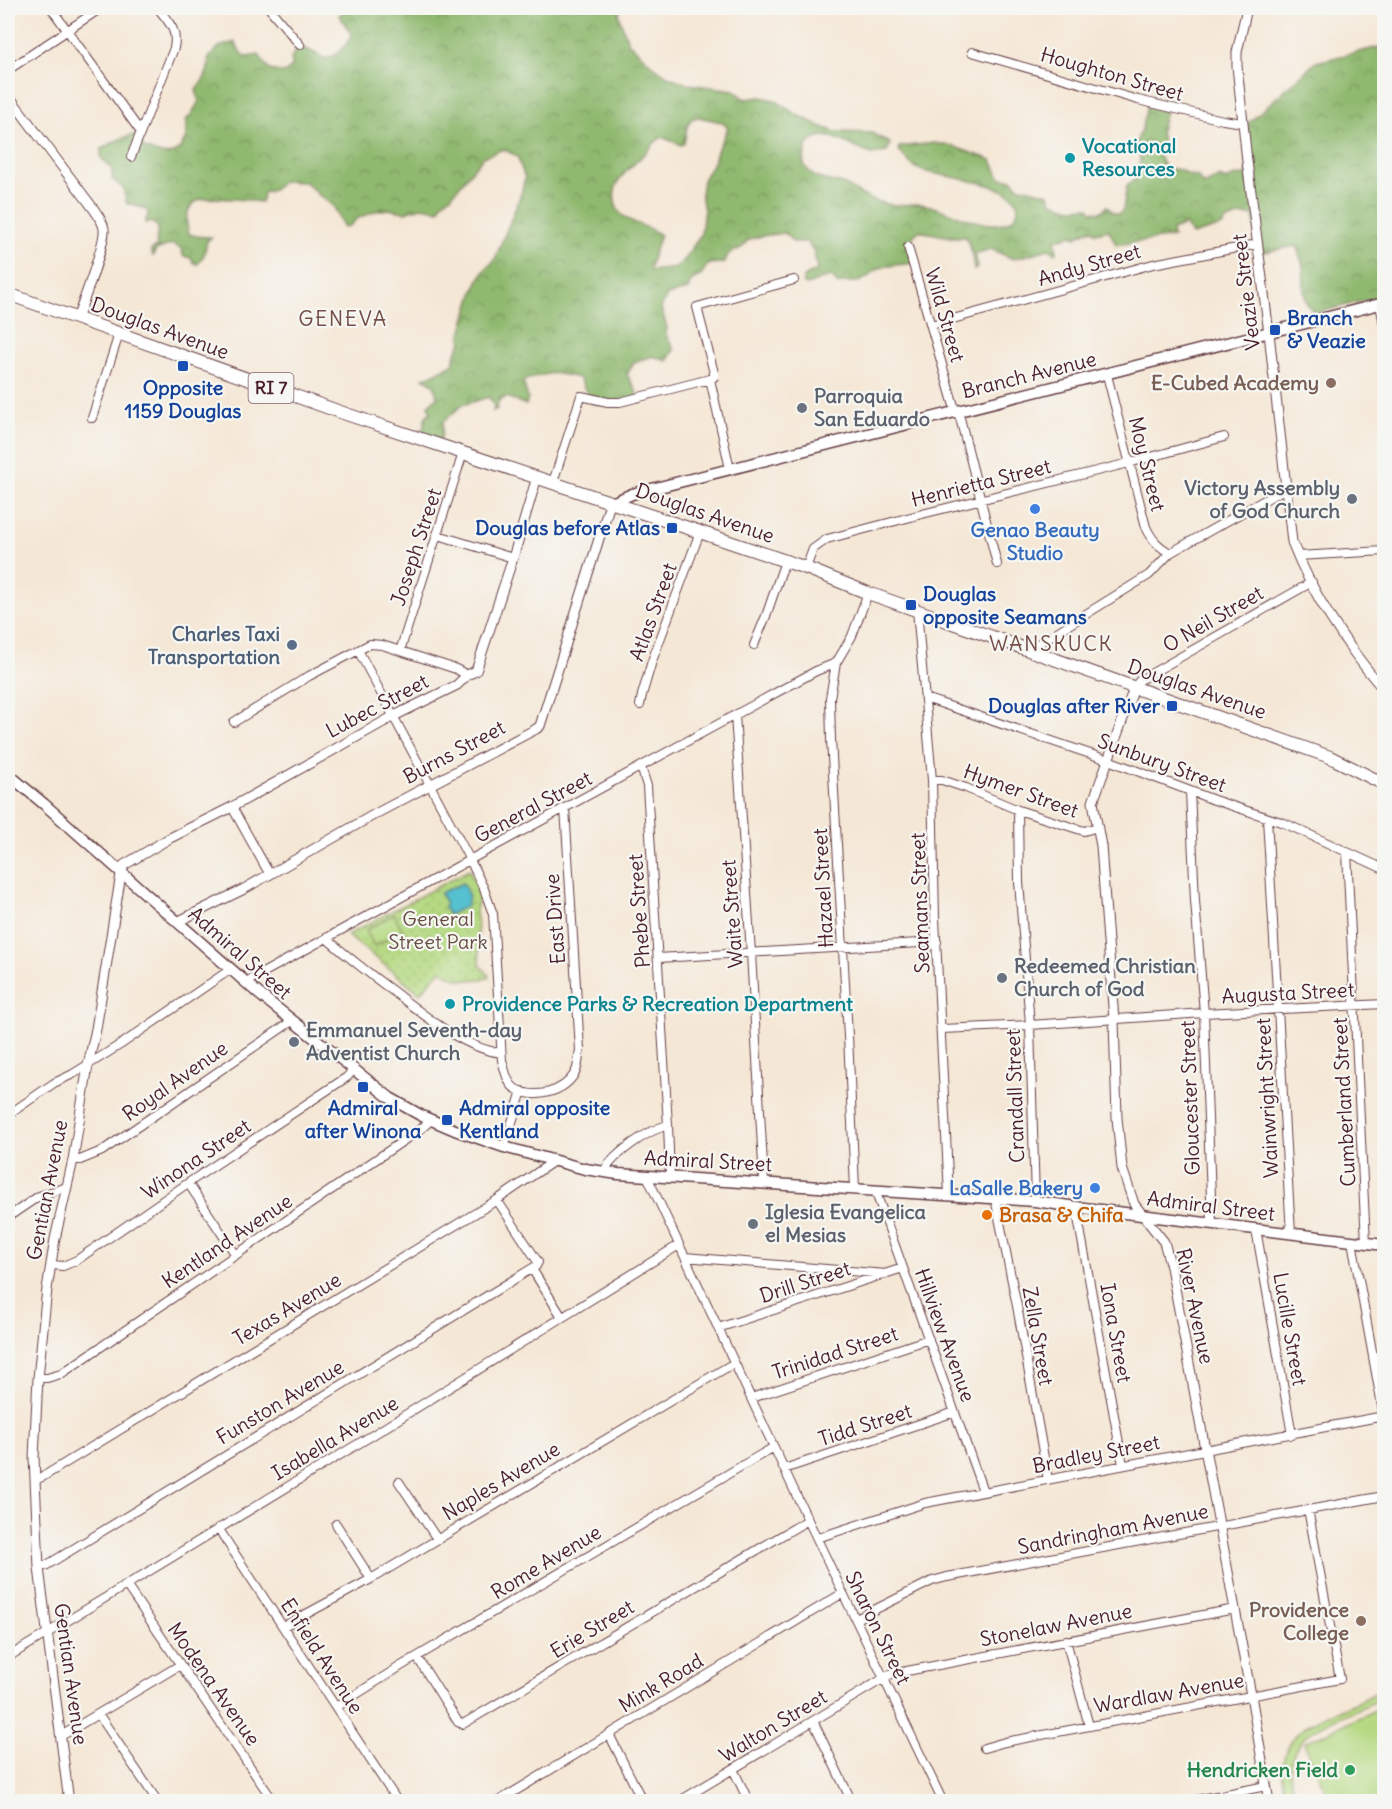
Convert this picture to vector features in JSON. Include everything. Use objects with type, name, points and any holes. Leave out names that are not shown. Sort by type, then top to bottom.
[{"type":"main road","name":"Douglas Avenue","points":[[8,294],[346,414],[806,568],[868,593],[1321,754],[1384,784]]},
{"type":"main road","name":"Branch Avenue","points":[[614,502],[632,494],[1382,304]]},
{"type":"main road","name":"Admiral Street","points":[[8,774],[246,982],[390,1098],[431,1120],[504,1147],[604,1172],[1035,1201],[1384,1245]]},
{"type":"street","points":[[51,8],[140,131]]},
{"type":"street","points":[[8,70],[66,29],[101,8]]},
{"type":"street","points":[[130,157],[174,48],[175,32],[158,8]]},
{"type":"street","points":[[269,8],[300,45]]},
{"type":"street","name":"Veazie Street","points":[[1247,8],[1237,52],[1243,123],[1292,542],[1330,615],[1363,665],[1384,690]]},
{"type":"street","name":"Houghton Street","points":[[972,52],[1138,100],[1243,123]]},
{"type":"street","points":[[8,95],[101,220],[104,229],[104,237],[77,319]]},
{"type":"street","name":"Andy Street","points":[[931,325],[1153,264],[1258,244]]},
{"type":"street","name":"Wild Street","points":[[908,247],[960,418],[998,564]]},
{"type":"street","points":[[553,482],[581,396],[608,402],[620,402],[714,377],[697,307],[794,280]]},
{"type":"street","points":[[1382,304],[1384,325]]},
{"type":"street","points":[[92,418],[119,334]]},
{"type":"street","name":"Moy Street","points":[[1107,375],[1144,521],[1157,545],[1170,553]]},
{"type":"street","points":[[710,379],[730,469]]},
{"type":"street","name":"Henrietta Street","points":[[806,568],[813,549],[827,539],[1129,463],[1224,436]]},
{"type":"street","name":"Joseph Street","points":[[400,651],[463,453]]},
{"type":"street","name":"Lubec Street","points":[[121,874],[124,865],[131,860],[193,826],[201,824],[394,716],[450,689],[467,675],[476,671],[537,477]]},
{"type":"street","points":[[1028,650],[1149,575],[1170,553],[1286,488]]},
{"type":"street","name":"Burns Street","points":[[177,922],[270,875],[377,813],[540,726],[609,507],[614,502]]},
{"type":"street","name":"Atlas Street","points":[[640,705],[652,661],[700,532]]},
{"type":"street","points":[[438,535],[513,558]]},
{"type":"street","points":[[1298,556],[1384,551]]},
{"type":"street","points":[[754,645],[785,561]]},
{"type":"street","name":"O Neil Street","points":[[1134,688],[1140,680],[1311,582]]},
{"type":"street","name":"Hazael Street","points":[[855,1188],[830,698],[836,663],[852,636],[868,593]]},
{"type":"street","name":"Seamans Street","points":[[917,610],[932,780],[949,1195]]},
{"type":"street","points":[[234,722],[309,676],[370,644],[382,645],[456,669],[467,675]]},
{"type":"street","points":[[358,650],[470,860],[493,914],[501,1053],[508,1080],[515,1089],[522,1091],[504,1147]]},
{"type":"street","name":"General Street","points":[[246,982],[816,671],[836,663]]},
{"type":"street","name":"River Avenue","points":[[1134,688],[1094,802],[1114,1020],[1117,1118],[1122,1168],[1134,1204],[1164,1242],[1171,1267],[1269,1802]]},
{"type":"street","name":"Sunbury Street","points":[[925,698],[1284,823],[1384,869]]},
{"type":"street","name":"Waite Street","points":[[735,716],[764,1182]]},
{"type":"street","name":"Phebe Street","points":[[641,767],[647,786],[670,1176]]},
{"type":"street","name":"Hymer Street","points":[[932,780],[942,780],[966,788],[1018,810],[1084,831],[1098,827]]},
{"type":"street","name":"Gloucester Street","points":[[1190,791],[1204,1013],[1212,1224]]},
{"type":"street","points":[[232,807],[270,875]]},
{"type":"street","name":"East Drive","points":[[522,1091],[536,1094],[562,1087],[571,1078],[578,1063],[580,1038],[565,808]]},
{"type":"street","name":"Crandall Street","points":[[1018,810],[1019,882],[1030,1025],[1035,1201]]},
{"type":"street","name":"Wainwright Street","points":[[1267,818],[1291,1234]]},
{"type":"street","name":"Cumberland Street","points":[[1347,852],[1366,1243]]},
{"type":"street","name":"Gentian Avenue","points":[[69,1802],[39,1569],[35,1480],[38,1378],[43,1313],[73,1160],[121,874]]},
{"type":"street","points":[[326,938],[422,1013],[460,1038],[487,1051],[501,1053]]},
{"type":"street","points":[[658,958],[937,942]]},
{"type":"street","points":[[8,1115],[54,1083],[123,1043],[231,969]]},
{"type":"street","name":"Augusta Street","points":[[942,1029],[1384,1004]]},
{"type":"street","name":"Royal Avenue","points":[[73,1160],[80,1160],[102,1151],[292,1021]]},
{"type":"street","name":"Winona Street","points":[[52,1265],[63,1266],[77,1260],[347,1077],[354,1069]]},
{"type":"street","name":"Kentland Avenue","points":[[38,1378],[62,1374],[431,1120]]},
{"type":"street","points":[[604,1172],[616,1156],[653,1130],[668,1125]]},
{"type":"street","name":"Texas Avenue","points":[[35,1480],[497,1200],[554,1161]]},
{"type":"street","points":[[647,1176],[774,1447]]},
{"type":"street","points":[[188,1183],[236,1255]]},
{"type":"street","points":[[8,1216],[39,1196],[67,1187]]},
{"type":"street","name":"Hillview Avenue","points":[[875,1190],[983,1491]]},
{"type":"street","name":"Zella Street","points":[[995,1198],[1048,1480]]},
{"type":"street","points":[[497,1200],[562,1317]]},
{"type":"street","name":"Iona Street","points":[[1076,1207],[1123,1465]]},
{"type":"street","name":"Lucille Street","points":[[1256,1229],[1292,1435]]},
{"type":"street","points":[[1352,1241],[1384,1417]]},
{"type":"street","name":"Isabella Avenue","points":[[8,1657],[679,1245]]},
{"type":"street","points":[[685,1257],[886,1274]]},
{"type":"street","name":"Funston Avenue","points":[[39,1569],[535,1265]]},
{"type":"street","name":"Drill Street","points":[[718,1328],[903,1268]]},
{"type":"street","name":"Trinidad Street","points":[[751,1398],[929,1339]]},
{"type":"street","name":"Naples Avenue","points":[[284,1626],[370,1579],[734,1363]]},
{"type":"street","name":"Tidd Street","points":[[784,1469],[955,1412]]},
{"type":"street","name":"Bradley Street","points":[[817,1538],[925,1503],[1384,1417]]},
{"type":"street","name":"Sharon Street","points":[[774,1447],[943,1802]]},
{"type":"street","name":"Rome Avenue","points":[[336,1707],[774,1447]]},
{"type":"street","points":[[399,1482],[437,1539]]},
{"type":"street","name":"Sandringham Avenue","points":[[856,1619],[932,1581],[947,1577],[1384,1496]]},
{"type":"street","name":"Wardlaw Avenue","points":[[1066,1640],[1089,1726],[1340,1679],[1308,1509]]},
{"type":"street","name":"Erie Street","points":[[417,1657],[458,1722],[463,1724],[808,1520]]},
{"type":"street","points":[[336,1524],[370,1579]]},
{"type":"street","name":"Enfield Avenue","points":[[218,1528],[398,1802]]},
{"type":"street","name":"Modena Avenue","points":[[126,1585],[274,1802]]},
{"type":"street","name":"Mink Road","points":[[497,1802],[843,1593]]},
{"type":"street","name":"Stonelaw Avenue","points":[[884,1677],[939,1664],[1235,1609]]},
{"type":"street","points":[[61,1736],[180,1665]]},
{"type":"street","name":"Walton Street","points":[[678,1802],[884,1677]]},
{"type":"street","points":[[99,1715],[158,1802]]},
{"type":"street","points":[[813,1721],[852,1802]]},
{"type":"street","points":[[984,1748],[1089,1726]]},
{"type":"street","points":[[609,1734],[643,1802]]},
{"type":"street","points":[[733,1769],[749,1802]]},
{"type":"street","points":[[1187,1802],[1266,1786]]},
{"type":"green space","points":[[348,8],[620,8],[619,16],[628,42],[667,76],[688,84],[734,90],[745,99],[761,97],[775,100],[797,115],[822,127],[836,132],[872,133],[890,143],[887,152],[873,154],[831,137],[824,136],[812,140],[807,145],[803,162],[815,177],[843,184],[879,202],[895,205],[922,204],[973,220],[998,224],[1009,222],[1016,215],[1017,204],[1011,195],[982,183],[919,170],[904,157],[899,147],[934,143],[952,146],[992,160],[1000,178],[1012,179],[1017,186],[1049,194],[1052,202],[1072,208],[1088,207],[1092,211],[1101,212],[1107,206],[1119,214],[1123,210],[1127,185],[1134,180],[1134,168],[1140,163],[1135,145],[1147,106],[1166,112],[1160,133],[1164,145],[1157,150],[1166,168],[1180,170],[1198,177],[1203,185],[1220,177],[1226,180],[1248,174],[1246,125],[1316,62],[1384,46],[1384,296],[1315,313],[1310,309],[1305,298],[1303,267],[1297,248],[1294,246],[1260,253],[1253,215],[1238,216],[1225,221],[1222,226],[1192,235],[1186,225],[1172,230],[1173,237],[1116,245],[1109,230],[1096,233],[1091,229],[1076,237],[1071,235],[1055,240],[1057,252],[1055,253],[1049,249],[1013,259],[991,249],[975,254],[978,267],[974,270],[972,253],[966,237],[950,237],[919,231],[912,238],[910,245],[913,263],[884,267],[860,281],[837,284],[830,276],[807,285],[803,283],[804,277],[817,270],[814,251],[807,242],[793,242],[785,233],[756,237],[729,254],[725,263],[708,265],[702,275],[692,281],[688,290],[667,295],[661,308],[667,328],[666,335],[674,350],[667,361],[653,356],[634,362],[627,375],[636,390],[638,401],[619,406],[592,403],[579,378],[563,374],[545,374],[523,381],[528,398],[526,405],[507,397],[498,401],[497,409],[493,411],[494,405],[489,397],[462,405],[443,422],[438,445],[421,439],[426,416],[431,412],[428,406],[437,397],[434,384],[423,378],[453,364],[462,341],[461,333],[477,283],[495,259],[521,194],[525,178],[517,156],[503,149],[483,157],[451,196],[442,203],[439,210],[421,207],[405,212],[388,209],[376,211],[356,219],[344,228],[333,205],[305,182],[283,181],[273,190],[264,192],[261,202],[220,198],[199,200],[191,206],[187,215],[189,234],[212,237],[207,241],[204,255],[198,264],[194,263],[191,258],[183,256],[182,249],[172,244],[156,250],[153,256],[151,250],[157,246],[158,227],[151,222],[145,223],[147,210],[127,204],[123,188],[112,179],[112,169],[101,158],[101,149],[120,139],[137,134],[144,148],[168,155],[176,152],[186,138],[186,120],[199,101],[196,90],[204,79],[208,59],[219,47],[235,42],[246,57],[259,55],[269,70],[284,73],[293,66],[291,59],[298,45],[326,59],[341,50],[352,35],[339,15]],"holes":[[[698,117],[722,122],[728,128],[703,180],[701,194],[704,210],[701,234],[685,259],[675,268],[650,271],[660,235],[623,216],[615,203],[616,187],[627,170],[662,137],[681,145],[684,143],[691,119]]]},
{"type":"green space","name":"General Street Park","points":[[469,870],[481,893],[476,909],[480,965],[489,978],[459,979],[441,970],[420,993],[347,935]]},
{"type":"green space","points":[[394,914],[403,931],[374,946],[366,930]]},
{"type":"green space","points":[[1384,1689],[1384,1698],[1321,1726],[1299,1744],[1292,1760],[1290,1777],[1299,1801],[1290,1801],[1282,1773],[1285,1754],[1294,1737],[1313,1722]]},
{"type":"green space","name":"Hendricken Field","points":[[1384,1706],[1384,1797],[1374,1801],[1330,1801],[1304,1743]]},
{"type":"water","points":[[463,883],[469,897],[468,905],[449,915],[440,893]]},
{"type":"place","name":"Vocational Resources","points":[[1070,158]]},
{"type":"place","name":"Branch & Veazie","points":[[1275,330]]},
{"type":"place","name":"Opposite 1159 Douglas","points":[[183,366]]},
{"type":"place","name":"E-Cubed Academy","points":[[1331,383]]},
{"type":"place","name":"Parroquia San Eduardo","points":[[802,408]]},
{"type":"place","name":"Victory Assembly of God Church","points":[[1352,499]]},
{"type":"place","name":"Genao Beauty Studio","points":[[1035,509]]},
{"type":"place","name":"Douglas before Atlas","points":[[672,528]]},
{"type":"place","name":"Douglas opposite Seamans","points":[[911,605]]},
{"type":"place","name":"Charles Taxi Transportation","points":[[292,645]]},
{"type":"place","name":"Douglas after River","points":[[1172,706]]},
{"type":"place","name":"Redeemed Christian Church of God","points":[[1002,978]]},
{"type":"place","name":"Providence Parks & Recreation Department","points":[[450,1004]]},
{"type":"place","name":"Emmanuel Seventh-day Adventist Church","points":[[294,1042]]},
{"type":"place","name":"Admiral after Winona","points":[[363,1087]]},
{"type":"place","name":"Admiral opposite Kentland","points":[[447,1120]]},
{"type":"place","name":"LaSalle Bakery","points":[[1095,1188]]},
{"type":"place","name":"Brasa & Chifa","points":[[987,1215]]},
{"type":"place","name":"Iglesia Evangelica el Mesias","points":[[753,1224]]},
{"type":"place","name":"Providence College","points":[[1361,1621]]},
{"type":"place","name":"Hendricken Field","points":[[1350,1770]]},
{"type":"district","name":"GENEVA","points":[[343,319]]},
{"type":"district","name":"WANSKUCK","points":[[1051,644]]}]
